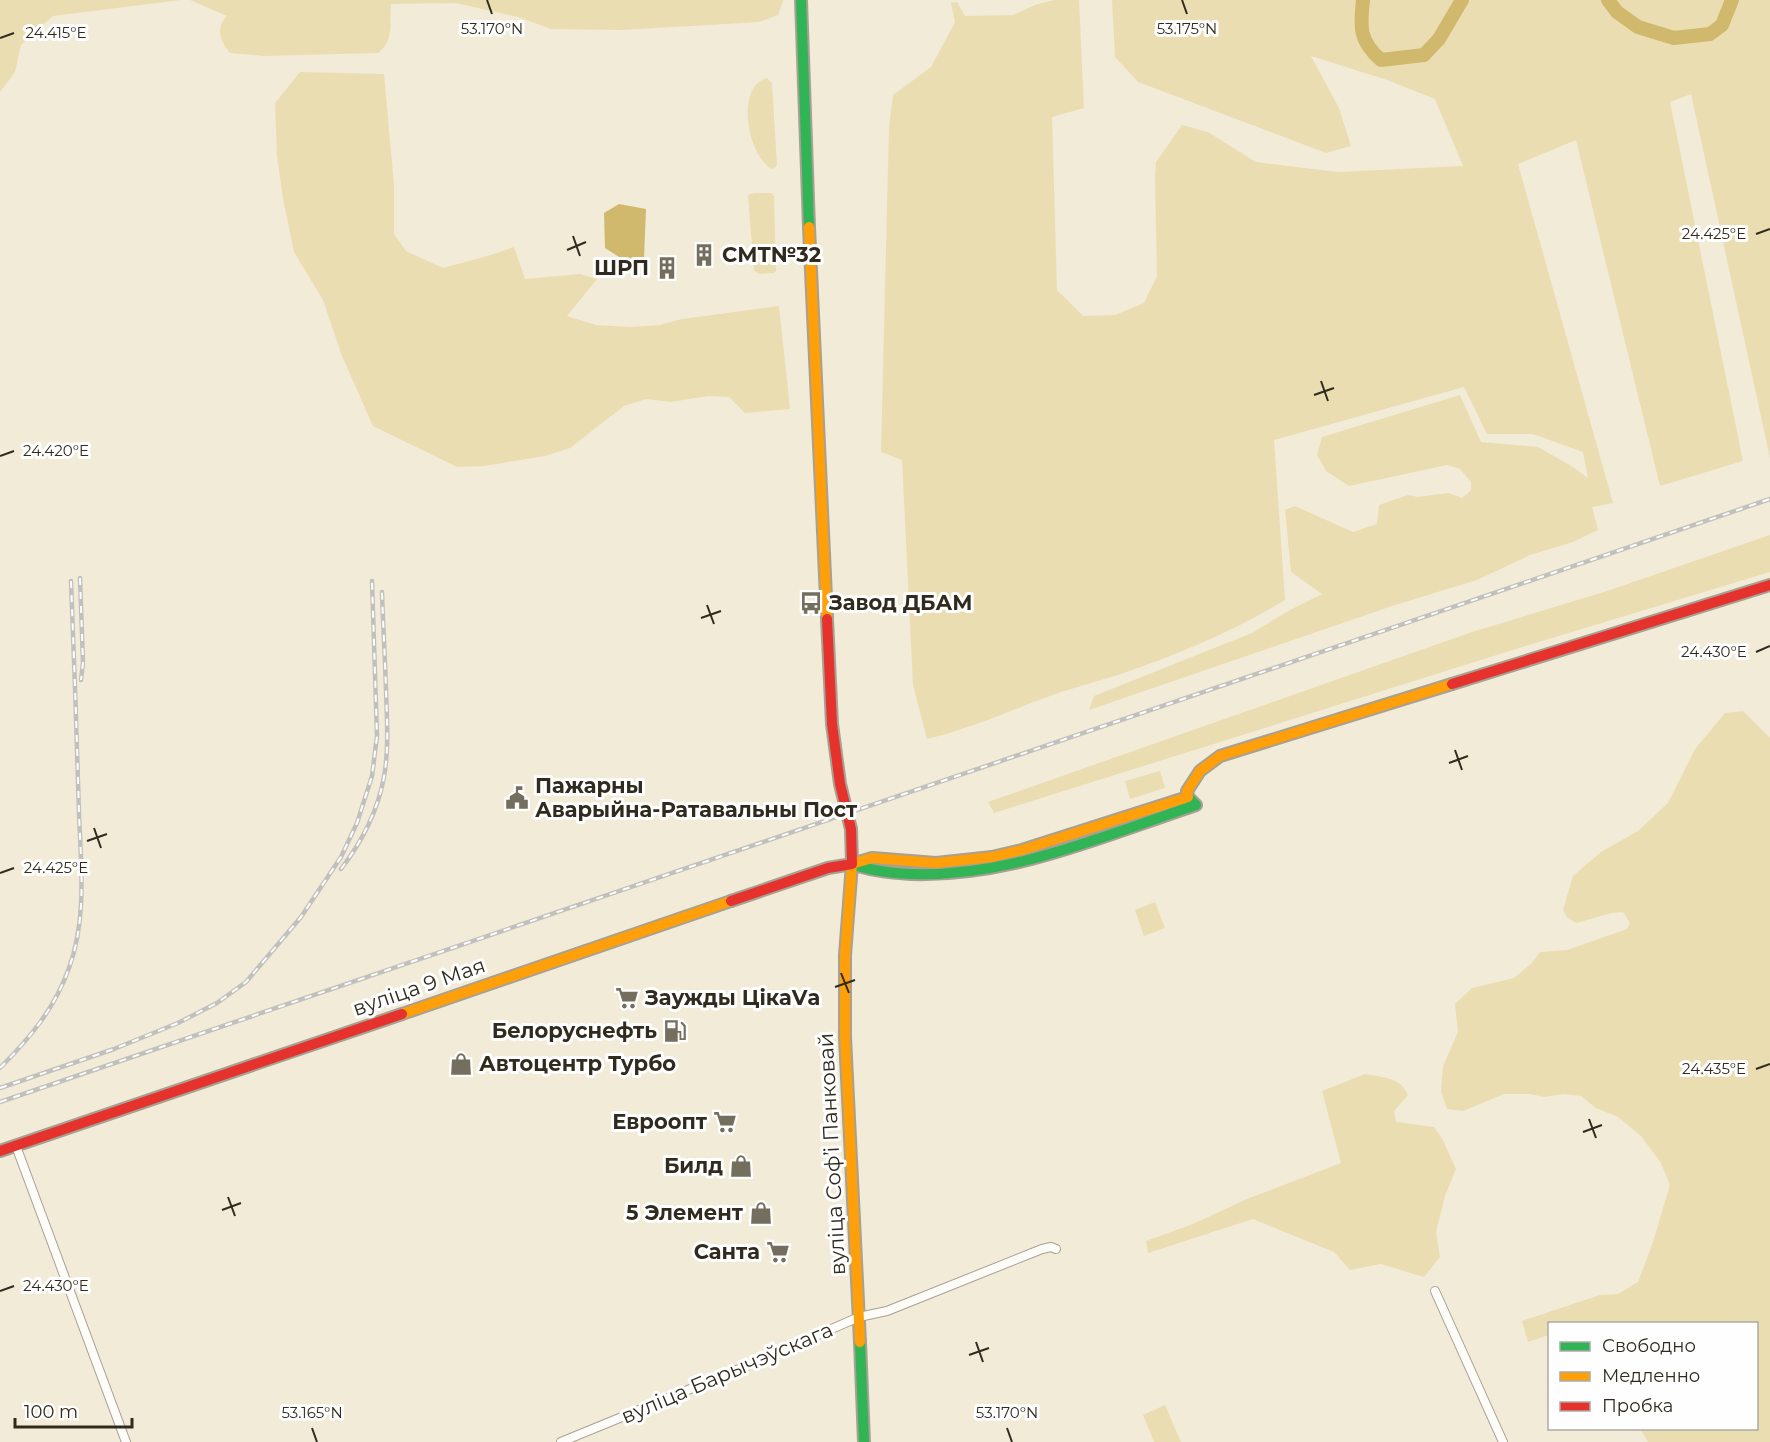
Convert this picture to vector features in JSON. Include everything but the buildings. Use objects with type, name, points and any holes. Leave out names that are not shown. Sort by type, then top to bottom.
[{"type":"main road","name":"вуліца Софʼі Панковай","points":[[801,0],[831,712],[840,784],[851,829],[852,864],[845,955],[845,1036],[864,1442]]},
{"type":"main road","points":[[852,864],[863,869],[912,874],[956,874],[1026,861],[1192,801],[1187,791],[1196,776],[1207,763],[1220,756],[1770,585]]},
{"type":"main road","name":"вуліца 9 Мая","points":[[0,1151],[828,868],[852,864]]},
{"type":"street","points":[[16,1146],[126,1442]]},
{"type":"street","name":"вуліца Барычэўскага","points":[[561,1442],[859,1317],[887,1311],[1042,1249],[1051,1247],[1056,1249]]},
{"type":"street","points":[[1435,1292],[1503,1442]]},
{"type":"shaded area","points":[[0,0],[181,0],[53,16],[21,45],[15,72],[0,92]]},
{"type":"shaded area","points":[[190,0],[783,1],[778,15],[759,22],[622,30],[551,29],[518,17],[456,3],[391,4],[389,37],[378,53],[264,56],[230,53],[220,34],[221,25],[227,16]]},
{"type":"shaded area","points":[[1054,0],[1079,0],[1084,108],[1052,117],[1057,290],[1083,316],[1115,315],[1144,303],[1157,276],[1156,162],[1182,125],[1208,132],[1256,162],[1338,172],[1463,166],[1435,99],[1387,80],[1311,56],[1339,108],[1351,146],[1326,153],[1138,82],[1115,57],[1112,0],[1770,0],[1770,458],[1691,94],[1670,102],[1743,461],[1660,486],[1576,140],[1518,164],[1613,503],[1592,507],[1598,530],[1573,542],[1530,555],[1477,580],[1395,605],[1089,710],[1094,696],[1252,633],[1322,594],[1291,572],[1285,510],[1295,506],[1353,532],[1377,524],[1379,505],[1408,495],[1418,497],[1448,493],[1462,498],[1471,490],[1471,482],[1460,469],[1447,465],[1349,486],[1326,471],[1317,455],[1322,437],[1460,395],[1481,442],[1538,447],[1588,478],[1583,452],[1533,434],[1487,434],[1464,387],[1274,440],[1285,600],[1225,633],[1161,659],[927,739],[913,685],[902,460],[881,452],[889,127],[893,95],[931,67],[955,22],[951,3],[957,2],[965,16],[1013,15],[1035,5]]},
{"type":"shaded area","points":[[300,72],[384,74],[394,185],[394,234],[406,251],[443,268],[514,247],[525,279],[580,274],[597,279],[567,316],[596,325],[631,327],[660,325],[682,319],[779,306],[790,409],[745,413],[729,397],[708,396],[671,402],[646,399],[624,406],[570,448],[545,456],[484,466],[457,467],[373,426],[342,356],[323,300],[294,252],[283,199],[277,156],[275,103]]},
{"type":"shaded area","points":[[767,78],[772,83],[777,166],[772,169],[763,162],[756,150],[748,122],[751,94],[757,84]]},
{"type":"shaded area","points":[[771,193],[774,196],[776,271],[774,273],[760,274],[754,271],[748,195]]},
{"type":"shaded area","points":[[619,204],[646,209],[644,258],[627,262],[605,248],[604,213]]},
{"type":"shaded area","points":[[1770,535],[1770,572],[1519,648],[994,813],[988,802],[1472,632],[1604,592]]},
{"type":"shaded area","points":[[1743,711],[1770,738],[1770,1442],[1648,1442],[1641,1430],[1758,1430],[1758,1322],[1548,1322],[1548,1335],[1528,1342],[1522,1321],[1600,1295],[1618,1294],[1638,1282],[1670,1185],[1661,1163],[1641,1136],[1618,1117],[1596,1108],[1581,1096],[1563,1094],[1545,1097],[1529,1094],[1504,1094],[1463,1111],[1447,1109],[1441,1091],[1443,1066],[1458,1032],[1455,1004],[1472,988],[1514,978],[1532,963],[1540,952],[1567,950],[1627,929],[1630,923],[1623,912],[1576,923],[1567,917],[1563,910],[1573,876],[1601,852],[1638,831],[1668,803],[1695,749],[1725,713]]},
{"type":"shaded area","points":[[1160,771],[1165,788],[1130,799],[1125,781]]},
{"type":"shaded area","points":[[1155,902],[1165,928],[1144,936],[1135,910]]},
{"type":"shaded area","points":[[1365,1074],[1390,1079],[1400,1084],[1408,1095],[1394,1111],[1396,1122],[1434,1127],[1443,1140],[1456,1169],[1445,1196],[1436,1232],[1440,1257],[1424,1277],[1381,1264],[1350,1270],[1334,1252],[1253,1219],[1148,1253],[1146,1241],[1341,1163],[1322,1091]]},
{"type":"shaded area","points":[[1165,1405],[1181,1442],[1154,1442],[1143,1415]]},
{"type":"waterway","points":[[1363,0],[1361,18],[1365,40],[1381,60],[1424,55],[1439,39],[1462,0]]},
{"type":"waterway","points":[[1608,0],[1617,12],[1638,27],[1674,38],[1710,34],[1722,25],[1732,0]]},
{"type":"railway","points":[[0,1102],[1770,499]]},
{"type":"railway","points":[[80,578],[83,663],[81,680]]},
{"type":"railway","points":[[0,1068],[31,1034],[57,996],[75,949],[81,911],[71,581]]},
{"type":"railway","points":[[0,1088],[114,1049],[178,1023],[217,1003],[246,982],[301,917],[341,857],[357,823],[372,776],[377,736],[372,581]]},
{"type":"railway","points":[[341,869],[368,826],[378,802],[384,777],[387,734],[382,592]]},
{"type":"traffic: fast","points":[[801,0],[809,227]]},
{"type":"traffic: fast","points":[[852,864],[881,871],[911,874],[985,869],[1021,862],[1196,805],[1188,797]]},
{"type":"traffic: fast","points":[[860,1342],[864,1442]]},
{"type":"traffic: slow","points":[[809,227],[827,619]]},
{"type":"traffic: slow","points":[[1188,797],[1187,791],[1200,771],[1220,756],[1452,684]]},
{"type":"traffic: slow","points":[[852,864],[872,858],[936,863],[992,857],[1022,850],[1188,797]]},
{"type":"traffic: slow","points":[[852,864],[845,955],[845,1037],[860,1342]]},
{"type":"traffic: slow","points":[[402,1014],[731,901]]},
{"type":"traffic: jam","points":[[1452,684],[1770,585]]},
{"type":"traffic: jam","points":[[731,901],[828,868],[852,864],[851,829],[840,784],[832,724],[827,619]]},
{"type":"traffic: jam","points":[[0,1151],[402,1014]]},
{"type":"place","name":"СМТ№32","points":[[704,255]]},
{"type":"place","name":"ШРП","points":[[667,268]]},
{"type":"place","name":"Завод ДБАМ","points":[[811,603]]},
{"type":"place","name":"Пажарны Аварыйна-Ратавальны Пост","points":[[517,798]]},
{"type":"place","name":"Заужды ЦікаVа","points":[[627,998]]},
{"type":"place","name":"Белоруснефть","points":[[675,1031]]},
{"type":"place","name":"Автоцентр Турбо","points":[[461,1064]]},
{"type":"place","name":"Евроопт","points":[[725,1122]]},
{"type":"place","name":"Билд","points":[[741,1166]]},
{"type":"place","name":"5 Элемент","points":[[761,1213]]},
{"type":"place","name":"Санта","points":[[778,1252]]}]
